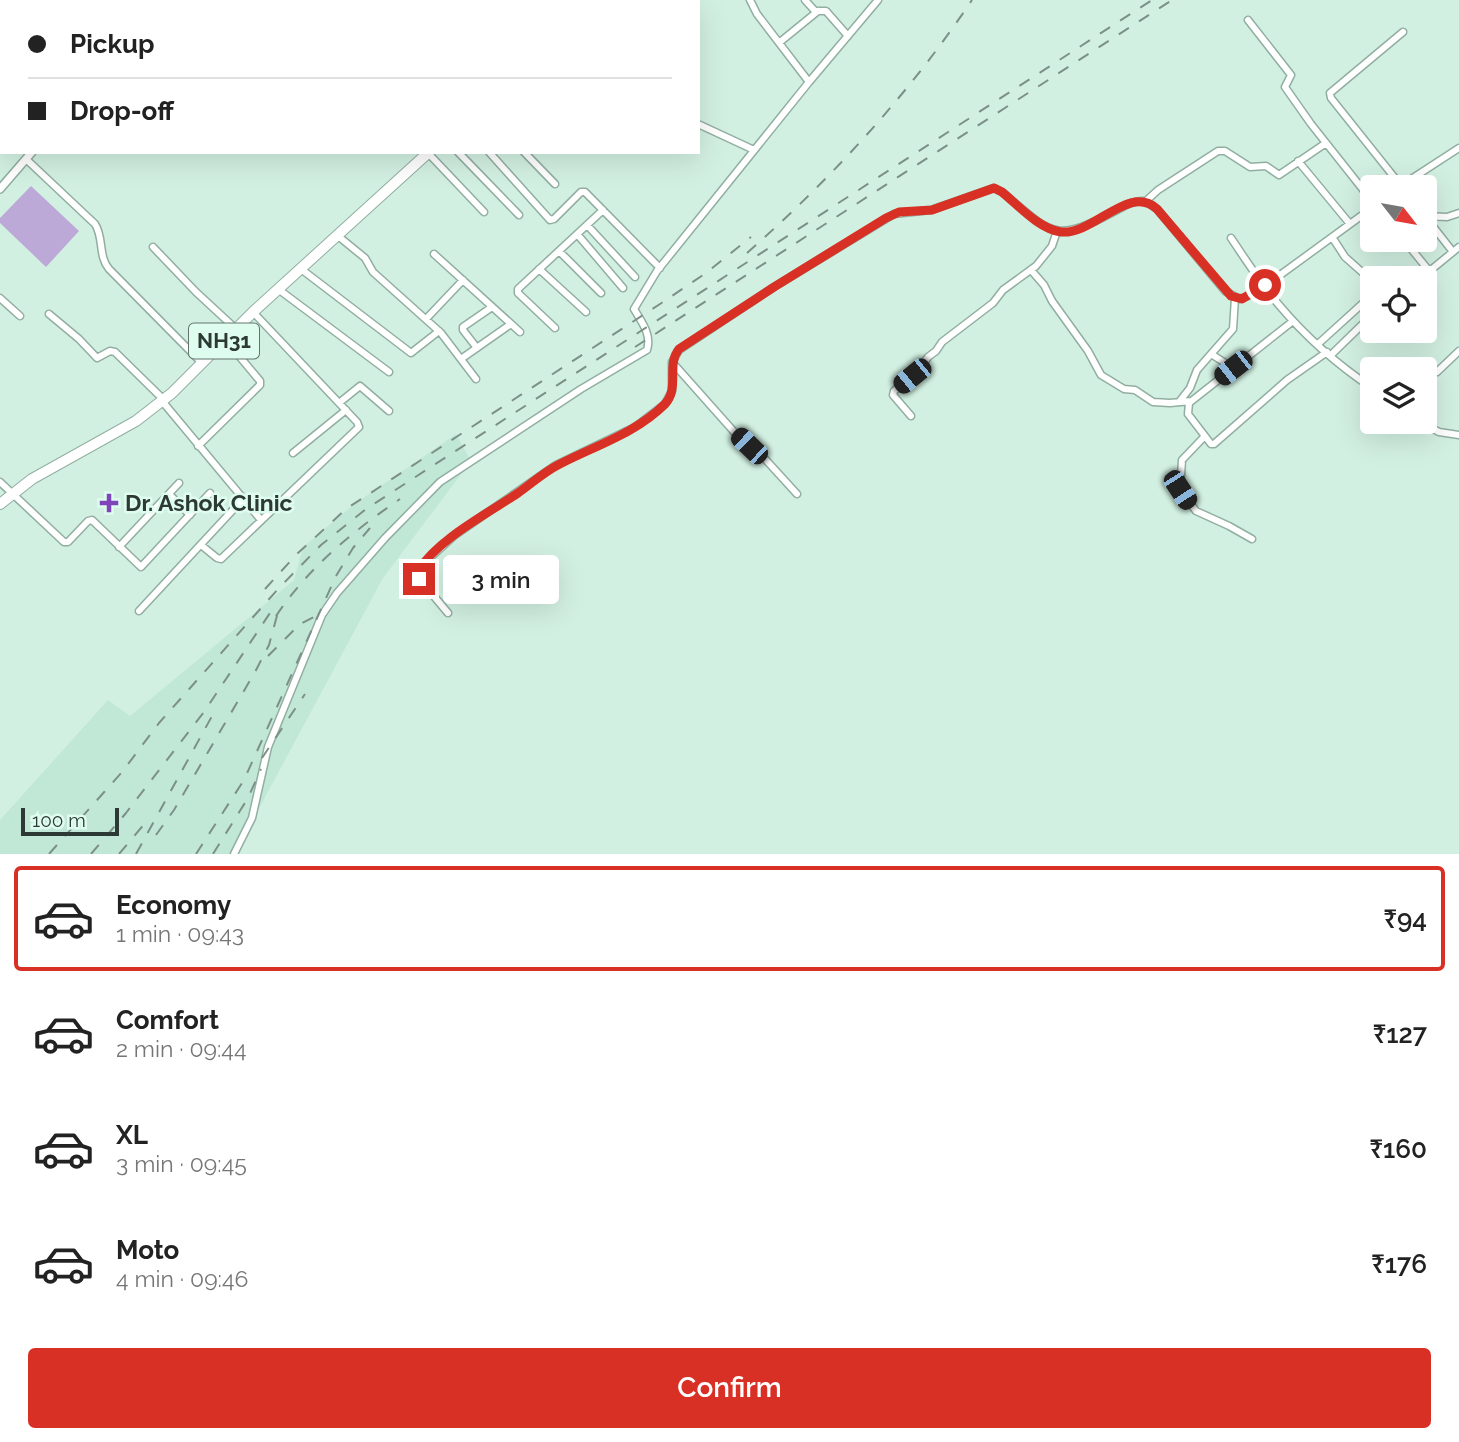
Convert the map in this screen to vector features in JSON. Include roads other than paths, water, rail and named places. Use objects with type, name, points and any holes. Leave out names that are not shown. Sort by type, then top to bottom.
[{"type":"highway","name":"NH31","points":[[0,505],[51,466],[136,421],[163,400],[253,312],[428,154]]},
{"type":"street","points":[[805,0],[812,9],[826,11],[848,36]]},
{"type":"street","points":[[234,854],[252,818],[268,747],[331,600],[385,538],[440,482],[581,389],[647,350],[647,333],[634,309],[660,268],[878,0]]},
{"type":"street","points":[[751,1],[809,82]]},
{"type":"street","points":[[780,42],[818,11]]},
{"type":"street","points":[[1248,20],[1291,75],[1285,87],[1360,186]]},
{"type":"street","points":[[1392,175],[1331,98],[1330,93],[1403,32]]},
{"type":"street","points":[[700,125],[754,150]]},
{"type":"street","points":[[1146,201],[1158,190],[1220,150],[1249,167],[1266,166],[1278,175],[1326,143]]},
{"type":"street","points":[[1419,175],[1459,148]]},
{"type":"street","points":[[430,154],[484,212]]},
{"type":"street","points":[[460,154],[519,215]]},
{"type":"street","points":[[491,154],[550,220],[582,191],[660,268]]},
{"type":"street","points":[[526,154],[555,184]]},
{"type":"street","points":[[0,189],[29,155],[95,224],[99,232],[103,261],[108,269],[202,363]]},
{"type":"street","points":[[1298,161],[1350,224]]},
{"type":"street","points":[[448,613],[417,576],[422,565],[455,535],[548,471],[635,427],[668,401],[672,391],[672,362],[674,355],[682,347],[826,254],[899,212],[932,210],[994,188],[1038,221],[1057,231],[1078,229],[1130,203],[1146,201],[1157,209],[1225,291],[1235,298],[1247,298],[1360,217]]},
{"type":"street","points":[[555,328],[517,291],[603,210]]},
{"type":"street","points":[[1437,217],[1459,213]]},
{"type":"street","points":[[587,225],[635,277]]},
{"type":"street","points":[[1437,229],[1456,250],[1437,266]]},
{"type":"street","points":[[911,416],[893,396],[894,391],[921,368],[942,342],[1031,270],[1048,253],[1057,231]]},
{"type":"street","points":[[578,234],[623,288]]},
{"type":"street","points":[[338,236],[365,258],[373,272],[439,331],[476,379]]},
{"type":"street","points":[[1332,237],[1345,257],[1360,270]]},
{"type":"street","points":[[1231,238],[1293,321],[1360,379]]},
{"type":"street","points":[[153,247],[236,329]]},
{"type":"street","points":[[559,251],[601,293]]},
{"type":"street","points":[[1414,252],[1425,266]]},
{"type":"street","points":[[434,254],[520,332]]},
{"type":"street","points":[[301,269],[411,353],[439,331]]},
{"type":"street","points":[[539,269],[586,312]]},
{"type":"street","points":[[1031,270],[1042,281],[1052,301],[1088,351],[1099,373],[1124,389],[1135,390],[1153,402],[1191,401]]},
{"type":"street","points":[[426,319],[463,280]]},
{"type":"street","points":[[278,289],[389,372]]},
{"type":"street","points":[[0,298],[19,316]]},
{"type":"street","points":[[1179,402],[1190,388],[1195,373],[1233,330],[1235,298]]},
{"type":"street","points":[[477,348],[463,328],[492,306]]},
{"type":"street","points":[[1318,344],[1360,306]]},
{"type":"street","points":[[201,545],[221,559],[358,428],[358,424],[339,402],[253,312]]},
{"type":"street","points":[[49,314],[97,358],[100,359],[110,351],[114,352],[163,400],[261,520]]},
{"type":"street","points":[[1293,321],[1191,401],[1187,408],[1188,414],[1211,444],[1287,380],[1329,354],[1360,325]]},
{"type":"street","points":[[461,359],[511,324]]},
{"type":"street","points":[[198,446],[260,385],[260,381],[225,339]]},
{"type":"street","points":[[1211,354],[1233,368]]},
{"type":"street","points":[[1437,372],[1458,354]]},
{"type":"street","points":[[672,362],[736,433],[766,460],[797,494]]},
{"type":"street","points":[[339,402],[360,386],[390,411]]},
{"type":"street","points":[[293,453],[346,410]]},
{"type":"street","points":[[1437,431],[1459,435]]},
{"type":"street","points":[[1204,437],[1181,462],[1180,488],[1196,511],[1252,539]]},
{"type":"street","points":[[0,482],[64,542],[68,542],[92,520],[142,566],[210,493]]},
{"type":"street","points":[[119,547],[179,482]]},
{"type":"street","points":[[169,494],[190,515]]},
{"type":"street","points":[[139,611],[243,499]]},
{"type":"railway","points":[[747,253],[809,195],[868,134],[922,69],[972,0]]},
{"type":"railway","points":[[49,854],[122,772],[159,723],[278,589],[321,545],[366,509],[1152,0]]},
{"type":"railway","points":[[635,347],[1172,0]]},
{"type":"railway","points":[[265,589],[297,554],[346,509],[660,304],[706,273],[751,237]]},
{"type":"railway","points":[[276,616],[317,566],[365,524],[400,499]]},
{"type":"railway","points":[[196,854],[244,780],[336,576],[353,548],[370,528]]},
{"type":"railway","points":[[91,854],[204,712],[276,604]]},
{"type":"railway","points":[[156,835],[174,810],[255,672],[269,645],[278,612]]},
{"type":"railway","points":[[268,656],[300,624],[318,615]]},
{"type":"railway","points":[[262,758],[305,694]]},
{"type":"railway","points":[[136,854],[217,707]]},
{"type":"railway","points":[[213,854],[248,798],[261,769]]},
{"type":"railway","points":[[119,854],[146,822]]},
{"type":"place","name":"Dr. Ashok Clinic","points":[[109,503]]}]
